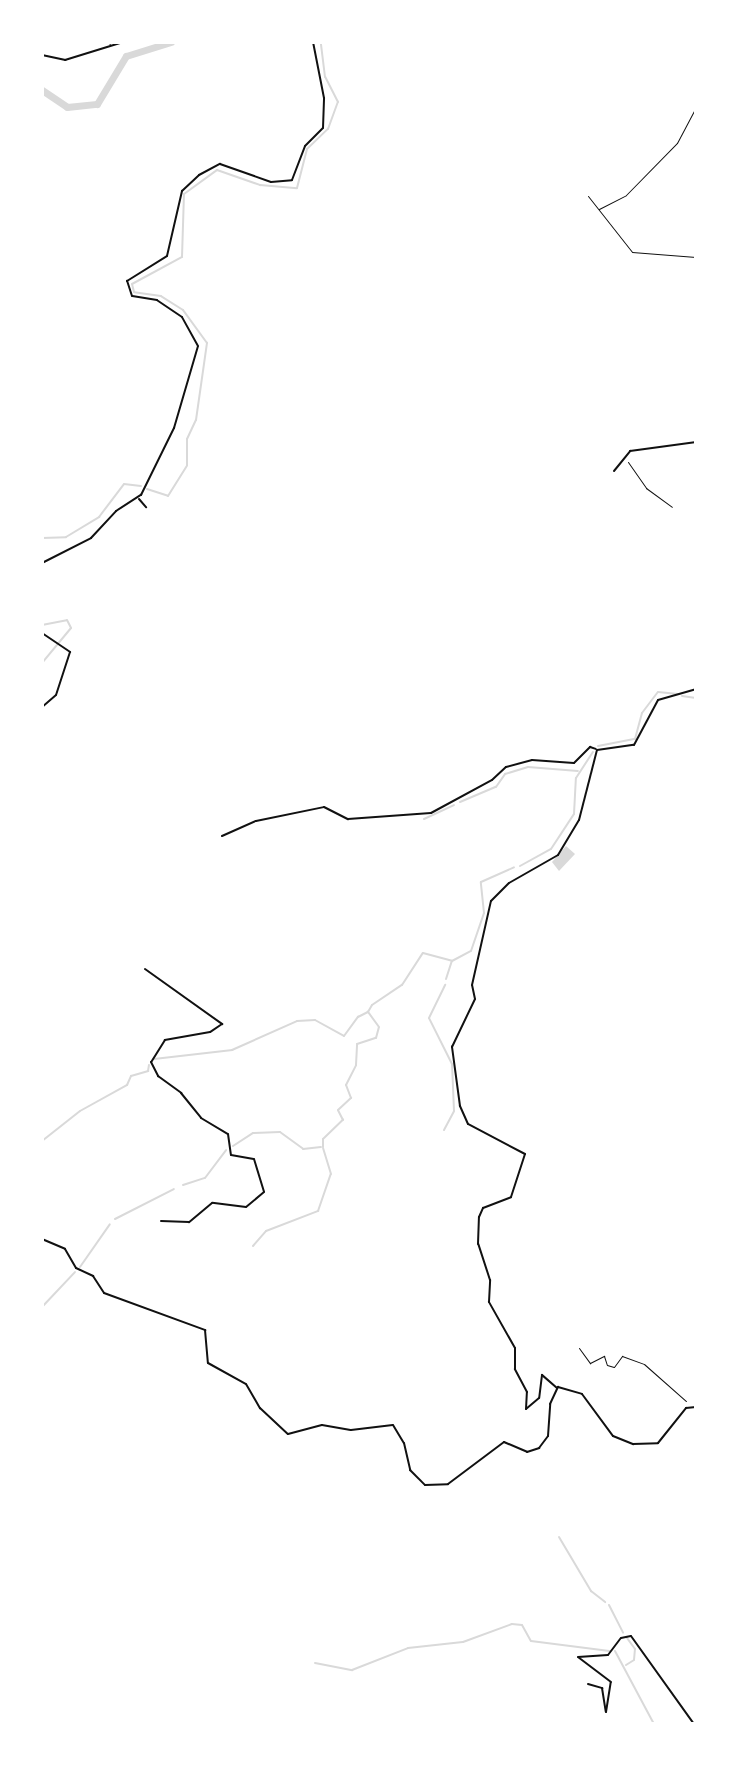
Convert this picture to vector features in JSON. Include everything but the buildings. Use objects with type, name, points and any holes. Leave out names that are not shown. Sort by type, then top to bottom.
[{"type":"street","points":[[42,55],[65,60],[110,43],[123,42]]},
{"type":"street","points":[[42,563],[91,538],[116,511],[138,498],[174,428],[198,346],[182,317],[157,300],[132,296],[127,281],[167,256],[177,204],[186,184],[199,175],[220,164],[271,182],[292,180],[305,146],[323,128],[324,98],[313,42]]},
{"type":"street","points":[[614,471],[625,456],[696,442]]},
{"type":"street","points":[[138,498],[146,507]]},
{"type":"street","points":[[42,633],[70,652],[56,695],[42,707]]},
{"type":"street","points":[[222,836],[256,821],[324,807],[348,819],[431,813],[492,780],[506,767],[532,760],[574,763],[590,747],[597,750],[634,745],[658,700],[696,689]]},
{"type":"street","points":[[597,750],[579,820],[558,855],[509,883],[491,901],[472,985],[475,999],[452,1047],[460,1106],[468,1124],[525,1158],[511,1197],[483,1208],[478,1244],[490,1280],[489,1302],[515,1348],[515,1369],[527,1392],[526,1409],[539,1398],[542,1375],[557,1388],[576,1390],[617,1440],[633,1444],[658,1443],[689,1407],[696,1407]]},
{"type":"street","points":[[145,969],[222,1024],[210,1032],[165,1040],[151,1062],[158,1076],[181,1093],[201,1118],[228,1134],[231,1155],[254,1159],[264,1192],[246,1207],[212,1203],[189,1222],[161,1221]]},
{"type":"street","points":[[42,1239],[65,1249],[76,1268],[93,1276],[104,1293],[205,1330],[208,1363],[246,1384],[260,1408],[288,1434],[322,1425],[351,1430],[393,1425],[404,1443],[410,1470],[425,1485],[448,1484],[504,1442],[527,1452],[539,1448],[548,1436],[550,1404],[557,1388]]},
{"type":"street","points":[[588,1684],[602,1688],[606,1712],[611,1682],[578,1657],[608,1655],[621,1638],[631,1636],[694,1724]]},
{"type":"path","points":[[599,209],[626,195],[677,143],[696,107]]},
{"type":"path","points":[[588,196],[632,252],[696,257]]},
{"type":"path","points":[[625,456],[646,488],[672,507]]},
{"type":"path","points":[[579,1348],[590,1363],[604,1356],[607,1365],[614,1367],[622,1356],[644,1364],[679,1390],[689,1407]]},
{"type":"shaded area","points":[[566,846],[575,854],[559,871],[552,862]]},
{"type":"waterway","points":[[42,90],[67,107],[97,104],[126,56],[171,42]]},
{"type":"waterway","points":[[147,489],[168,496],[187,465],[187,439],[196,420],[207,343],[183,310],[161,296],[134,292],[132,284],[182,257],[184,194],[217,170],[260,185],[297,188],[307,149],[328,129],[338,102],[325,77],[321,42]]},
{"type":"waterway","points":[[42,538],[66,537],[99,517],[124,484],[141,486]]},
{"type":"waterway","points":[[42,625],[67,620],[71,628],[42,663]]},
{"type":"waterway","points":[[598,746],[635,739],[642,713],[658,692],[678,694]]},
{"type":"waterway","points":[[682,696],[696,698]]},
{"type":"waterway","points":[[520,866],[551,849],[574,814],[576,778],[593,752]]},
{"type":"waterway","points":[[460,802],[496,787],[505,774],[528,767],[578,771]]},
{"type":"waterway","points":[[424,819],[454,805]]},
{"type":"waterway","points":[[323,1147],[323,1139],[343,1120],[338,1110],[351,1098],[346,1085],[356,1065],[357,1044],[376,1038],[379,1027],[368,1012],[372,1005],[402,985],[423,953],[452,961],[471,951],[484,913],[481,882],[514,867]]},
{"type":"waterway","points":[[446,979],[452,961]]},
{"type":"waterway","points":[[444,1130],[454,1111],[452,1064],[429,1018],[445,985]]},
{"type":"waterway","points":[[154,1059],[232,1050],[297,1021],[315,1020],[344,1036],[358,1017],[368,1012]]},
{"type":"waterway","points":[[42,1141],[80,1111],[127,1085],[131,1076],[148,1071],[149,1065]]},
{"type":"waterway","points":[[233,1146],[253,1133],[280,1132],[303,1149],[321,1147]]},
{"type":"waterway","points":[[253,1246],[266,1231],[318,1211],[331,1174],[323,1148]]},
{"type":"waterway","points":[[183,1185],[205,1178],[226,1150]]},
{"type":"waterway","points":[[115,1219],[174,1189]]},
{"type":"waterway","points":[[80,1267],[110,1224]]},
{"type":"waterway","points":[[42,1307],[75,1272]]},
{"type":"waterway","points":[[559,1537],[591,1591],[605,1602]]},
{"type":"waterway","points":[[609,1605],[623,1633]]},
{"type":"waterway","points":[[315,1663],[352,1670],[408,1648],[463,1642],[512,1624],[522,1625],[531,1641],[609,1651]]},
{"type":"waterway","points":[[626,1665],[634,1660],[635,1649],[627,1638]]},
{"type":"waterway","points":[[615,1651],[654,1724]]}]
